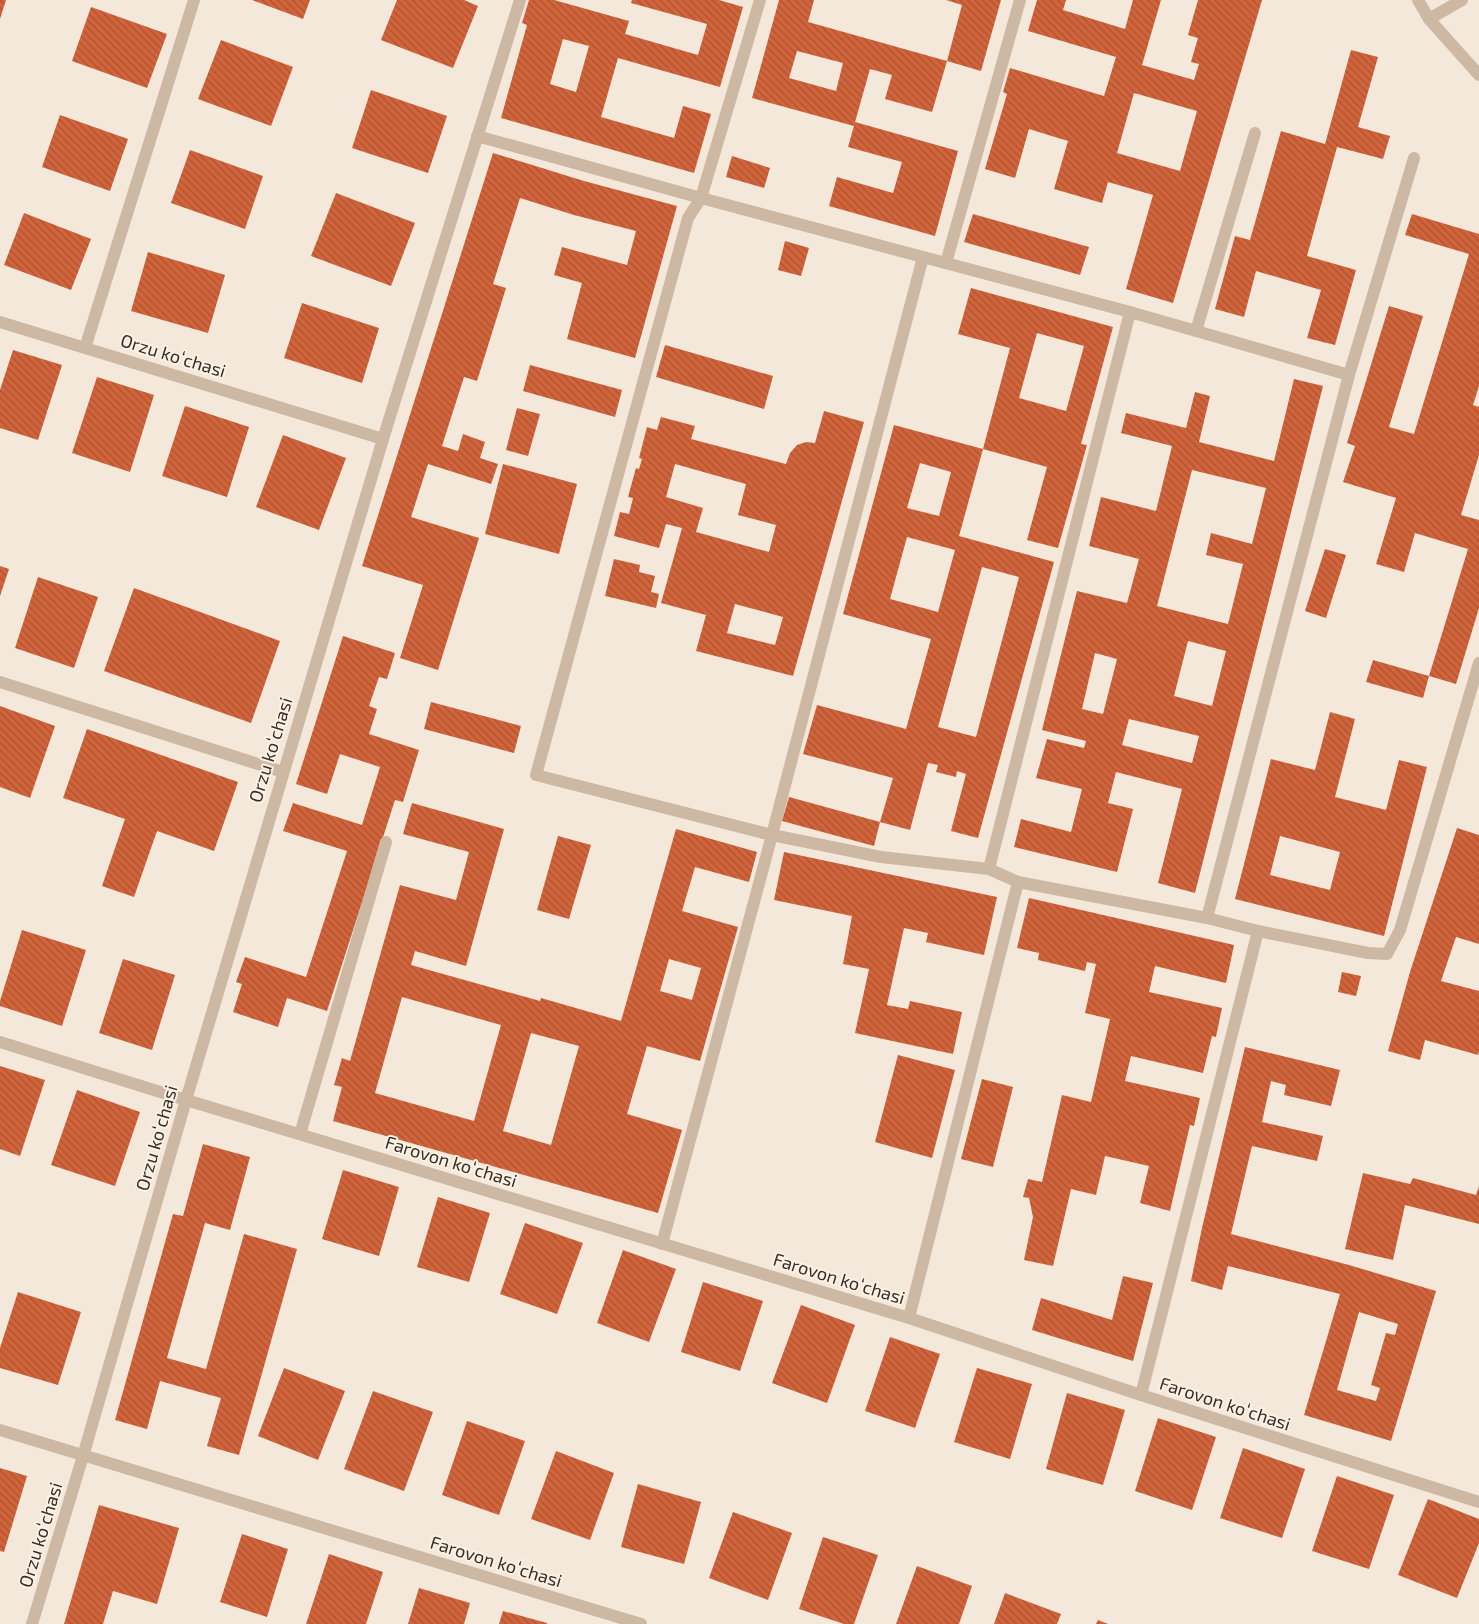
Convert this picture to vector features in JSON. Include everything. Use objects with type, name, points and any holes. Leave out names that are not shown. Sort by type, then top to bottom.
[{"type":"street","points":[[85,348],[194,0]]},
{"type":"street","points":[[383,439],[520,0]]},
{"type":"street","points":[[760,0],[701,198],[688,218],[536,775],[772,835],[881,857],[989,869],[1018,882],[1207,918],[1258,931],[1368,953],[1387,954],[1400,930],[1479,663]]},
{"type":"street","points":[[946,263],[1020,0]]},
{"type":"street","points":[[1418,0],[1429,19],[1479,75]]},
{"type":"street","points":[[1429,19],[1462,0]]},
{"type":"street","points":[[1196,331],[1255,133]]},
{"type":"street","points":[[477,136],[701,198],[1130,312],[1349,375]]},
{"type":"street","points":[[1207,918],[1349,375],[1414,158]]},
{"type":"street","points":[[662,1244],[772,835],[923,257]]},
{"type":"street","points":[[989,869],[1130,312]]},
{"type":"street","name":"Orzu koʻchasi","points":[[0,322],[383,439],[32,1624]]},
{"type":"street","points":[[0,682],[283,772]]},
{"type":"street","points":[[300,1134],[386,842]]},
{"type":"street","points":[[909,1318],[1018,882]]},
{"type":"street","points":[[1141,1395],[1258,931]]},
{"type":"street","name":"Farovon koʻchasi","points":[[0,1042],[909,1318],[1141,1395],[1479,1502]]},
{"type":"street","points":[[0,1430],[83,1456]]},
{"type":"street","name":"Farovon koʻchasi","points":[[83,1456],[641,1624]]},
{"type":"building","points":[[0,0],[6,0],[0,19]]},
{"type":"building","points":[[252,0],[310,0],[303,19]]},
{"type":"building","points":[[397,0],[464,0],[478,6],[453,68],[381,40]]},
{"type":"building","points":[[529,0],[554,0],[629,21],[625,34],[698,55],[707,24],[631,3],[632,0],[719,0],[743,7],[720,87],[618,58],[601,117],[674,138],[683,106],[711,114],[694,173],[501,118],[527,25],[522,23]],"holes":[[[563,39],[589,46],[576,92],[550,84]]]},
{"type":"building","points":[[779,0],[814,0],[808,22],[947,61],[932,112],[885,99],[892,75],[870,69],[855,122],[958,151],[935,236],[829,206],[837,177],[893,193],[902,162],[848,147],[854,126],[752,98]],"holes":[[[797,51],[843,63],[836,91],[789,78]]]},
{"type":"building","points":[[946,0],[1001,0],[981,71],[947,61],[962,5]]},
{"type":"building","points":[[1037,0],[1066,0],[1063,10],[1125,29],[1133,0],[1161,0],[1142,65],[1194,80],[1199,64],[1191,62],[1198,38],[1188,35],[1198,0],[1262,0],[1173,303],[1126,289],[1153,195],[1108,182],[1102,203],[1054,189],[1068,141],[1029,129],[1015,178],[985,169],[1007,94],[1003,92],[1010,68],[1104,96],[1116,57],[1028,31]],"holes":[[[1134,93],[1197,111],[1180,171],[1117,153]]]},
{"type":"building","points":[[91,7],[167,34],[147,88],[72,61]]},
{"type":"building","points":[[221,40],[293,67],[271,126],[198,99]]},
{"type":"building","points":[[1351,50],[1378,57],[1358,127],[1390,136],[1383,159],[1337,147],[1307,256],[1356,270],[1335,345],[1307,338],[1321,290],[1256,271],[1244,317],[1215,309],[1235,236],[1250,240],[1281,131],[1325,144]]},
{"type":"building","points":[[371,90],[447,116],[428,173],[352,148]]},
{"type":"building","points":[[60,115],[128,139],[110,191],[42,167]]},
{"type":"building","points":[[190,150],[263,176],[245,229],[171,203]]},
{"type":"building","points":[[493,153],[584,181],[677,206],[635,358],[567,339],[582,283],[554,275],[562,247],[627,265],[636,231],[574,215],[520,198],[493,284],[506,288],[477,381],[464,377],[442,446],[458,451],[463,434],[485,442],[480,458],[498,464],[491,484],[428,464],[411,517],[479,538],[438,670],[400,658],[423,585],[362,566]]},
{"type":"building","points":[[732,156],[770,168],[764,188],[726,177]]},
{"type":"building","points":[[336,193],[415,223],[391,286],[311,256]]},
{"type":"building","points":[[24,213],[91,239],[71,290],[4,265]]},
{"type":"building","points":[[973,214],[1089,247],[1080,275],[964,242]]},
{"type":"building","points":[[1412,214],[1479,234],[1479,386],[1473,405],[1479,407],[1479,455],[1461,515],[1479,520],[1479,608],[1456,684],[1429,676],[1468,549],[1415,533],[1404,572],[1376,564],[1396,498],[1343,482],[1355,446],[1347,443],[1389,306],[1423,316],[1389,427],[1414,434],[1469,254],[1405,235]]},
{"type":"building","points":[[785,241],[809,248],[801,276],[778,270]]},
{"type":"building","points":[[148,252],[225,275],[208,333],[131,311]]},
{"type":"building","points":[[971,288],[1113,327],[1081,444],[1087,445],[1058,548],[1027,540],[1047,467],[983,449],[1010,348],[958,334]],"holes":[[[1037,333],[1084,346],[1066,411],[1019,398]]]},
{"type":"building","points":[[302,303],[379,328],[362,383],[284,358]]},
{"type":"building","points":[[665,345],[773,376],[764,409],[656,377]]},
{"type":"building","points":[[13,350],[62,365],[38,440],[0,428],[0,390]]},
{"type":"building","points":[[530,365],[622,390],[615,417],[523,391]]},
{"type":"building","points":[[97,377],[154,395],[130,472],[72,453]]},
{"type":"building","points":[[1294,379],[1323,386],[1195,893],[1158,883],[1182,789],[1116,772],[1108,803],[1133,809],[1117,872],[1014,847],[1021,819],[1071,832],[1082,789],[1036,778],[1047,739],[1084,748],[1086,741],[1042,730],[1077,591],[1127,603],[1139,559],[1089,546],[1101,497],[1156,511],[1172,446],[1121,433],[1126,413],[1186,428],[1195,392],[1210,396],[1199,442],[1274,461]],"holes":[[[1192,470],[1266,488],[1252,544],[1211,533],[1206,555],[1243,564],[1228,624],[1157,606]],[[1188,641],[1226,651],[1212,706],[1174,696]],[[1095,653],[1117,659],[1103,714],[1082,709]],[[1129,719],[1199,736],[1192,763],[1122,745]]]},
{"type":"building","points":[[185,406],[249,427],[227,497],[162,476]]},
{"type":"building","points":[[517,408],[540,414],[528,456],[506,450]]},
{"type":"building","points":[[824,411],[864,422],[793,676],[696,651],[706,615],[661,603],[682,528],[666,524],[659,548],[614,536],[620,512],[629,514],[633,498],[628,497],[636,468],[639,469],[642,459],[639,458],[647,427],[657,430],[661,417],[695,426],[691,439],[786,464],[790,453],[797,445],[806,442],[815,443]],"holes":[[[675,464],[746,484],[738,515],[776,525],[769,552],[696,532],[703,508],[666,497]],[[735,604],[783,617],[775,645],[727,633]]]},
{"type":"building","points":[[894,425],[983,449],[959,536],[1054,562],[978,838],[951,831],[966,774],[957,771],[956,777],[936,772],[938,765],[928,763],[910,830],[880,822],[893,778],[803,754],[817,705],[906,729],[931,639],[843,614]],"holes":[[[920,463],[951,472],[939,516],[907,508]],[[907,537],[955,550],[938,612],[890,599]],[[982,567],[1019,577],[976,737],[938,727]]]},
{"type":"building","points":[[283,435],[346,458],[319,530],[256,507]]},
{"type":"building","points":[[503,464],[577,484],[559,554],[485,534]]},
{"type":"building","points":[[1325,549],[1346,555],[1326,618],[1305,611]]},
{"type":"building","points":[[614,559],[640,565],[639,572],[655,576],[651,592],[659,594],[656,608],[605,596]]},
{"type":"building","points":[[0,566],[9,569],[0,596]]},
{"type":"building","points":[[38,577],[98,597],[74,668],[15,648]]},
{"type":"building","points":[[134,588],[280,641],[251,723],[104,671]]},
{"type":"building","points":[[343,636],[395,653],[387,679],[379,677],[369,706],[377,709],[369,734],[419,750],[403,802],[395,800],[327,1011],[287,998],[278,1027],[233,1012],[242,984],[236,982],[245,957],[306,977],[347,851],[283,831],[293,803],[362,825],[380,767],[340,754],[327,794],[296,784]]},
{"type":"building","points":[[1373,660],[1429,676],[1423,698],[1366,682]]},
{"type":"building","points":[[431,702],[521,726],[514,753],[424,729]]},
{"type":"building","points":[[0,706],[55,726],[30,798],[0,787]]},
{"type":"building","points":[[1330,712],[1355,719],[1335,797],[1386,810],[1399,760],[1427,767],[1384,936],[1235,899],[1271,759],[1315,770]],"holes":[[[1280,836],[1340,852],[1330,890],[1270,875]]]},
{"type":"building","points":[[87,729],[238,782],[214,851],[157,831],[134,897],[102,886],[125,819],[63,798]]},
{"type":"building","points":[[789,797],[880,822],[874,846],[782,821]]},
{"type":"building","points":[[412,803],[504,829],[466,966],[415,951],[411,965],[540,1001],[541,998],[621,1021],[676,829],[757,852],[749,882],[695,867],[682,911],[738,927],[700,1061],[647,1046],[627,1114],[682,1130],[658,1213],[333,1121],[342,1087],[334,1085],[342,1058],[350,1061],[400,885],[456,900],[469,852],[403,834]],"holes":[[[669,959],[701,968],[692,1000],[660,991]],[[402,997],[501,1025],[474,1121],[375,1093]],[[531,1033],[579,1046],[551,1145],[503,1131]]]},
{"type":"building","points":[[1457,828],[1479,835],[1479,944],[1456,937],[1441,981],[1479,991],[1479,1051],[1478,1055],[1425,1040],[1420,1060],[1388,1051],[1410,972]]},
{"type":"building","points":[[558,836],[591,845],[569,919],[537,910]]},
{"type":"building","points":[[784,852],[997,897],[984,955],[926,942],[928,933],[904,928],[887,1005],[908,1009],[910,1001],[962,1012],[953,1054],[855,1033],[869,969],[843,964],[852,916],[774,900]]},
{"type":"building","points":[[1029,898],[1234,945],[1226,983],[1155,966],[1149,992],[1222,1008],[1216,1037],[1212,1036],[1203,1073],[1131,1056],[1125,1081],[1200,1098],[1194,1126],[1190,1125],[1170,1211],[1140,1203],[1149,1166],[1105,1156],[1096,1195],[1071,1189],[1053,1266],[1024,1260],[1033,1217],[1029,1198],[1023,1197],[1028,1179],[1042,1182],[1062,1095],[1091,1102],[1110,1019],[1085,1013],[1096,964],[1087,962],[1085,971],[1038,960],[1039,953],[1017,948]]},
{"type":"building","points":[[22,930],[86,950],[62,1026],[0,1006]]},
{"type":"building","points":[[123,959],[175,975],[152,1050],[99,1033]]},
{"type":"building","points":[[1342,972],[1361,976],[1356,996],[1338,992]]},
{"type":"building","points":[[1245,1047],[1340,1070],[1331,1106],[1284,1095],[1286,1085],[1271,1081],[1262,1122],[1323,1136],[1317,1161],[1252,1146],[1231,1234],[1349,1265],[1436,1291],[1391,1441],[1304,1415],[1340,1294],[1228,1266],[1222,1290],[1191,1281]],"holes":[[[1359,1312],[1398,1324],[1395,1335],[1386,1333],[1371,1385],[1380,1388],[1376,1401],[1337,1390]]]},
{"type":"building","points":[[898,1055],[955,1070],[932,1158],[875,1142]]},
{"type":"building","points":[[0,1066],[45,1080],[20,1156],[0,1149]]},
{"type":"building","points":[[982,1079],[1013,1087],[993,1167],[961,1159]]},
{"type":"building","points":[[77,1090],[140,1112],[115,1186],[51,1165]]},
{"type":"building","points":[[203,1144],[250,1157],[230,1230],[205,1223],[167,1358],[206,1369],[244,1234],[297,1249],[239,1455],[207,1446],[221,1398],[160,1381],[147,1429],[115,1420],[173,1214],[183,1216]]},
{"type":"building","points":[[343,1170],[399,1187],[379,1256],[322,1239]]},
{"type":"building","points":[[1363,1173],[1410,1184],[1413,1178],[1476,1195],[1479,1186],[1479,1224],[1405,1205],[1393,1260],[1345,1249]]},
{"type":"building","points":[[438,1197],[490,1213],[469,1282],[417,1267]]},
{"type":"building","points":[[525,1223],[583,1243],[557,1314],[500,1294]]},
{"type":"building","points":[[623,1250],[676,1269],[649,1342],[597,1323]]},
{"type":"building","points":[[1123,1276],[1153,1283],[1133,1361],[1032,1330],[1041,1298],[1112,1320]]},
{"type":"building","points":[[703,1282],[763,1301],[740,1371],[681,1352]]},
{"type":"building","points":[[18,1292],[81,1312],[58,1385],[0,1368],[0,1348]]},
{"type":"building","points":[[801,1305],[855,1325],[827,1403],[772,1383]]},
{"type":"building","points":[[890,1337],[940,1354],[915,1428],[865,1411]]},
{"type":"building","points":[[284,1368],[345,1391],[318,1460],[258,1436]]},
{"type":"building","points":[[977,1368],[1032,1384],[1010,1459],[954,1442]]},
{"type":"building","points":[[373,1391],[433,1412],[404,1491],[344,1469]]},
{"type":"building","points":[[1067,1393],[1125,1410],[1103,1485],[1046,1469]]},
{"type":"building","points":[[1158,1418],[1216,1437],[1192,1510],[1135,1491]]},
{"type":"building","points":[[467,1421],[525,1441],[499,1515],[442,1495]]},
{"type":"building","points":[[1243,1448],[1305,1469],[1282,1538],[1220,1518]]},
{"type":"building","points":[[556,1451],[614,1473],[590,1540],[531,1519]]},
{"type":"building","points":[[0,1468],[27,1476],[4,1552],[0,1551]]},
{"type":"building","points":[[1337,1476],[1394,1495],[1369,1569],[1312,1551]]},
{"type":"building","points":[[638,1484],[701,1502],[684,1564],[621,1547]]},
{"type":"building","points":[[1428,1499],[1479,1519],[1479,1543],[1457,1598],[1398,1575]]},
{"type":"building","points":[[99,1505],[179,1528],[157,1604],[113,1591],[103,1624],[64,1624]]},
{"type":"building","points":[[733,1512],[792,1533],[768,1600],[709,1578]]},
{"type":"building","points":[[242,1534],[288,1549],[267,1617],[220,1602]]},
{"type":"building","points":[[823,1537],[878,1555],[854,1624],[844,1624],[799,1609]]},
{"type":"building","points":[[329,1554],[383,1572],[366,1624],[306,1624]]},
{"type":"building","points":[[917,1566],[972,1586],[959,1624],[896,1624]]},
{"type":"building","points":[[419,1588],[470,1603],[464,1624],[408,1624]]},
{"type":"building","points":[[1005,1593],[1061,1614],[1057,1624],[994,1624]]},
{"type":"building","points":[[503,1611],[547,1623],[547,1624],[499,1624]]},
{"type":"building","points":[[1098,1620],[1108,1624],[1096,1624]]}]
